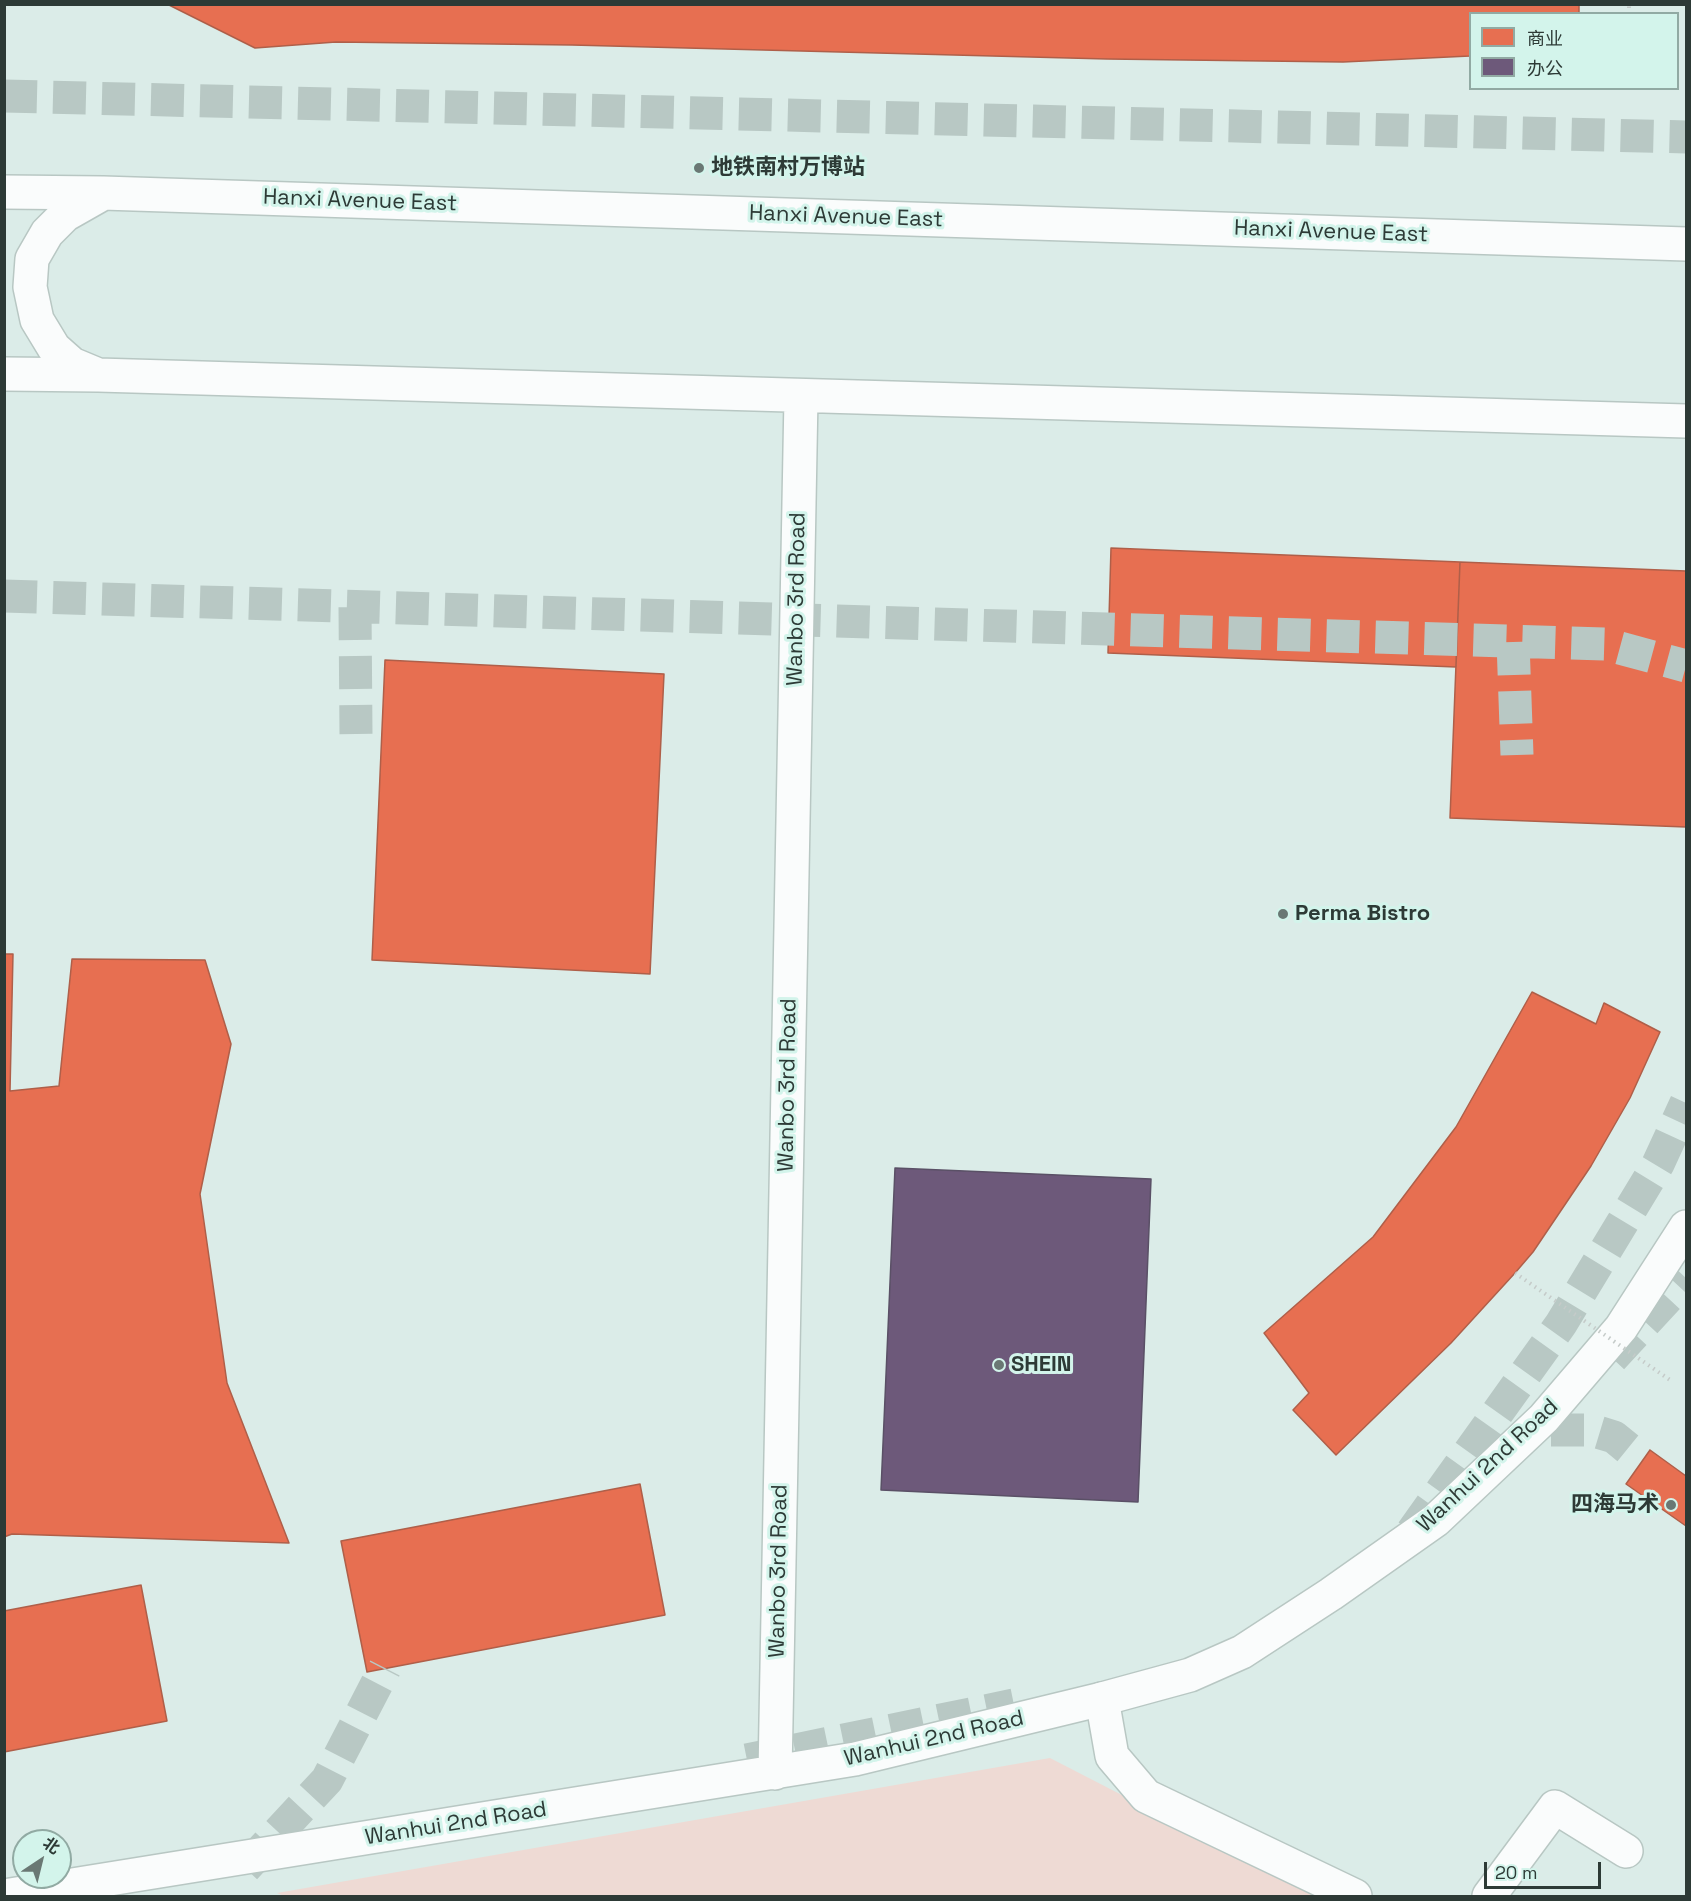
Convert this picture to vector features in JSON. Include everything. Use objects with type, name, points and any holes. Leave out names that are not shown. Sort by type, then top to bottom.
[{"type":"street","name":"Hanxi Avenue East","points":[[4,192],[103,193],[1686,244]]},
{"type":"street","points":[[98,375],[72,364],[54,348],[37,320],[30,287],[32,259],[47,232],[65,215],[103,193]]},
{"type":"street","points":[[8,376],[98,375],[1686,421]]},
{"type":"street","name":"Wanbo 3rd Road","points":[[775,1773],[801,397]]},
{"type":"street","name":"Wanhui 2nd Road","points":[[4,1896],[855,1759],[1102,1699],[1190,1675],[1242,1652],[1331,1594],[1436,1520],[1544,1418],[1621,1328],[1686,1227]]},
{"type":"street","points":[[1102,1699],[1112,1756],[1146,1796],[1355,1896]]},
{"type":"street","points":[[1489,1896],[1555,1807],[1626,1851]]},
{"type":"path","points":[[1515,1273],[1670,1380]]},
{"type":"shaded area","points":[[1050,1758],[1318,1896],[284,1896],[277,1893]]},
{"type":"building: 商业","points":[[167,4],[1579,4],[1579,12],[1469,12],[1469,56],[1343,62],[1107,59],[572,45],[336,42],[255,48]]},
{"type":"building: 商业","points":[[1111,548],[1460,562],[1456,667],[1108,653]]},
{"type":"building: 商业","points":[[1460,562],[1686,571],[1686,827],[1450,818]]},
{"type":"building: 商业","points":[[385,660],[664,674],[650,974],[372,960]]},
{"type":"building: 商业","points":[[4,954],[13,954],[10,1091],[59,1086],[72,959],[205,960],[231,1044],[200,1194],[227,1383],[289,1543],[12,1534],[4,1537]]},
{"type":"building: 商业","points":[[1532,992],[1596,1024],[1604,1003],[1660,1032],[1630,1098],[1591,1166],[1533,1252],[1451,1343],[1336,1455],[1293,1410],[1309,1393],[1264,1333],[1373,1237],[1456,1127]]},
{"type":"building: 商业","name":"四海马术","points":[[1650,1450],[1686,1476],[1686,1526],[1626,1484]]},
{"type":"building: 商业","points":[[640,1484],[665,1615],[367,1672],[341,1541]]},
{"type":"building: 商业","points":[[141,1585],[167,1721],[4,1752],[4,1611]]},
{"type":"building: 办公","points":[[895,1168],[1151,1179],[1138,1502],[881,1490]]},
{"type":"tunnel","points":[[4,96],[1686,137]]},
{"type":"tunnel","points":[[4,596],[1605,644],[1686,666]]},
{"type":"tunnel","points":[[355,607],[356,734]]},
{"type":"tunnel","points":[[1513,642],[1517,755]]},
{"type":"tunnel","points":[[1412,1532],[1561,1324],[1658,1164],[1686,1103]]},
{"type":"tunnel","points":[[1612,1358],[1686,1278]]},
{"type":"tunnel","points":[[1551,1430],[1591,1430],[1614,1437],[1636,1455]]},
{"type":"tunnel","points":[[245,1868],[327,1780],[385,1668]]},
{"type":"tunnel","points":[[747,1760],[1014,1705]]},
{"type":"place","name":"地铁南村万博站","points":[[699,168]]},
{"type":"place","name":"Perma Bistro","points":[[1283,914]]},
{"type":"place","name":"SHEIN","points":[[999,1365]]},
{"type":"place","name":"四海马术","points":[[1671,1505]]}]
